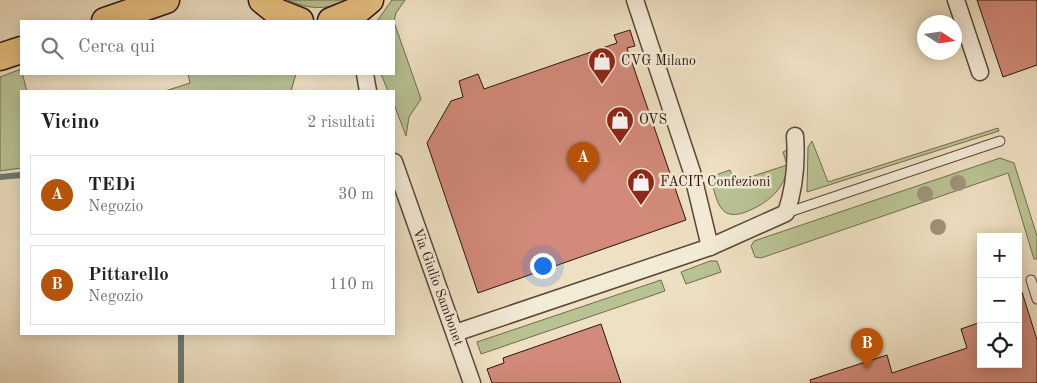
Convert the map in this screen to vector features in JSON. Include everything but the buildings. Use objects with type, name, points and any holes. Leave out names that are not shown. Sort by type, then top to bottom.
[{"type":"main road","points":[[108,20],[165,0],[170,0]]},
{"type":"main road","points":[[333,20],[358,10],[370,0]]},
{"type":"main road","points":[[258,1],[294,20]]},
{"type":"main road","points":[[0,58],[20,50]]},
{"type":"street","points":[[365,20],[370,0]]},
{"type":"street","points":[[635,0],[692,172],[710,247]]},
{"type":"street","points":[[956,0],[980,72]]},
{"type":"street","points":[[455,333],[710,247],[786,213],[794,190],[795,136]]},
{"type":"street","name":"Via Giulio Sambonet","points":[[395,165],[472,383]]},
{"type":"lane","points":[[786,213],[1000,141]]},
{"type":"lane","points":[[1031,280],[1037,299]]},
{"type":"green space","points":[[288,0],[349,0],[334,6],[318,8],[303,6]]},
{"type":"green space","points":[[392,0],[405,0],[396,13],[394,20],[378,20]]},
{"type":"green space","points":[[395,25],[421,99],[409,117],[406,136],[395,107],[395,90],[388,90],[381,75],[395,75]]},
{"type":"green space","points":[[20,69],[20,75],[23,75],[27,90],[20,90],[20,168],[0,171],[0,77]]},
{"type":"green space","points":[[188,75],[296,75],[291,90],[168,90],[190,83]]},
{"type":"green space","points":[[998,128],[999,131],[807,192],[808,147],[812,141],[828,182]]},
{"type":"green space","points":[[787,150],[788,162],[787,172],[778,190],[771,197],[763,204],[743,213],[732,214],[724,211],[715,195],[711,180],[713,176],[730,170],[735,182],[787,165],[783,152]]},
{"type":"green space","points":[[1000,158],[1014,163],[1037,236],[1037,259],[1034,259],[1008,173],[761,258],[755,257],[751,246],[754,241]]},
{"type":"green space","points":[[710,261],[717,261],[721,272],[686,284],[681,272]]},
{"type":"green space","points":[[661,280],[665,291],[481,354],[477,342]]},
{"type":"waterway","points":[[0,177],[20,175]]},
{"type":"waterway","points":[[181,335],[181,383]]},
{"type":"place","name":"CVG Milano","points":[[602,85]]},
{"type":"place","name":"OVS","points":[[620,144]]},
{"type":"place","name":"TEDi","points":[[583,183]]},
{"type":"place","name":"FACIT Confezioni","points":[[641,206]]},
{"type":"place","name":"Pittarello","points":[[867,369]]}]
